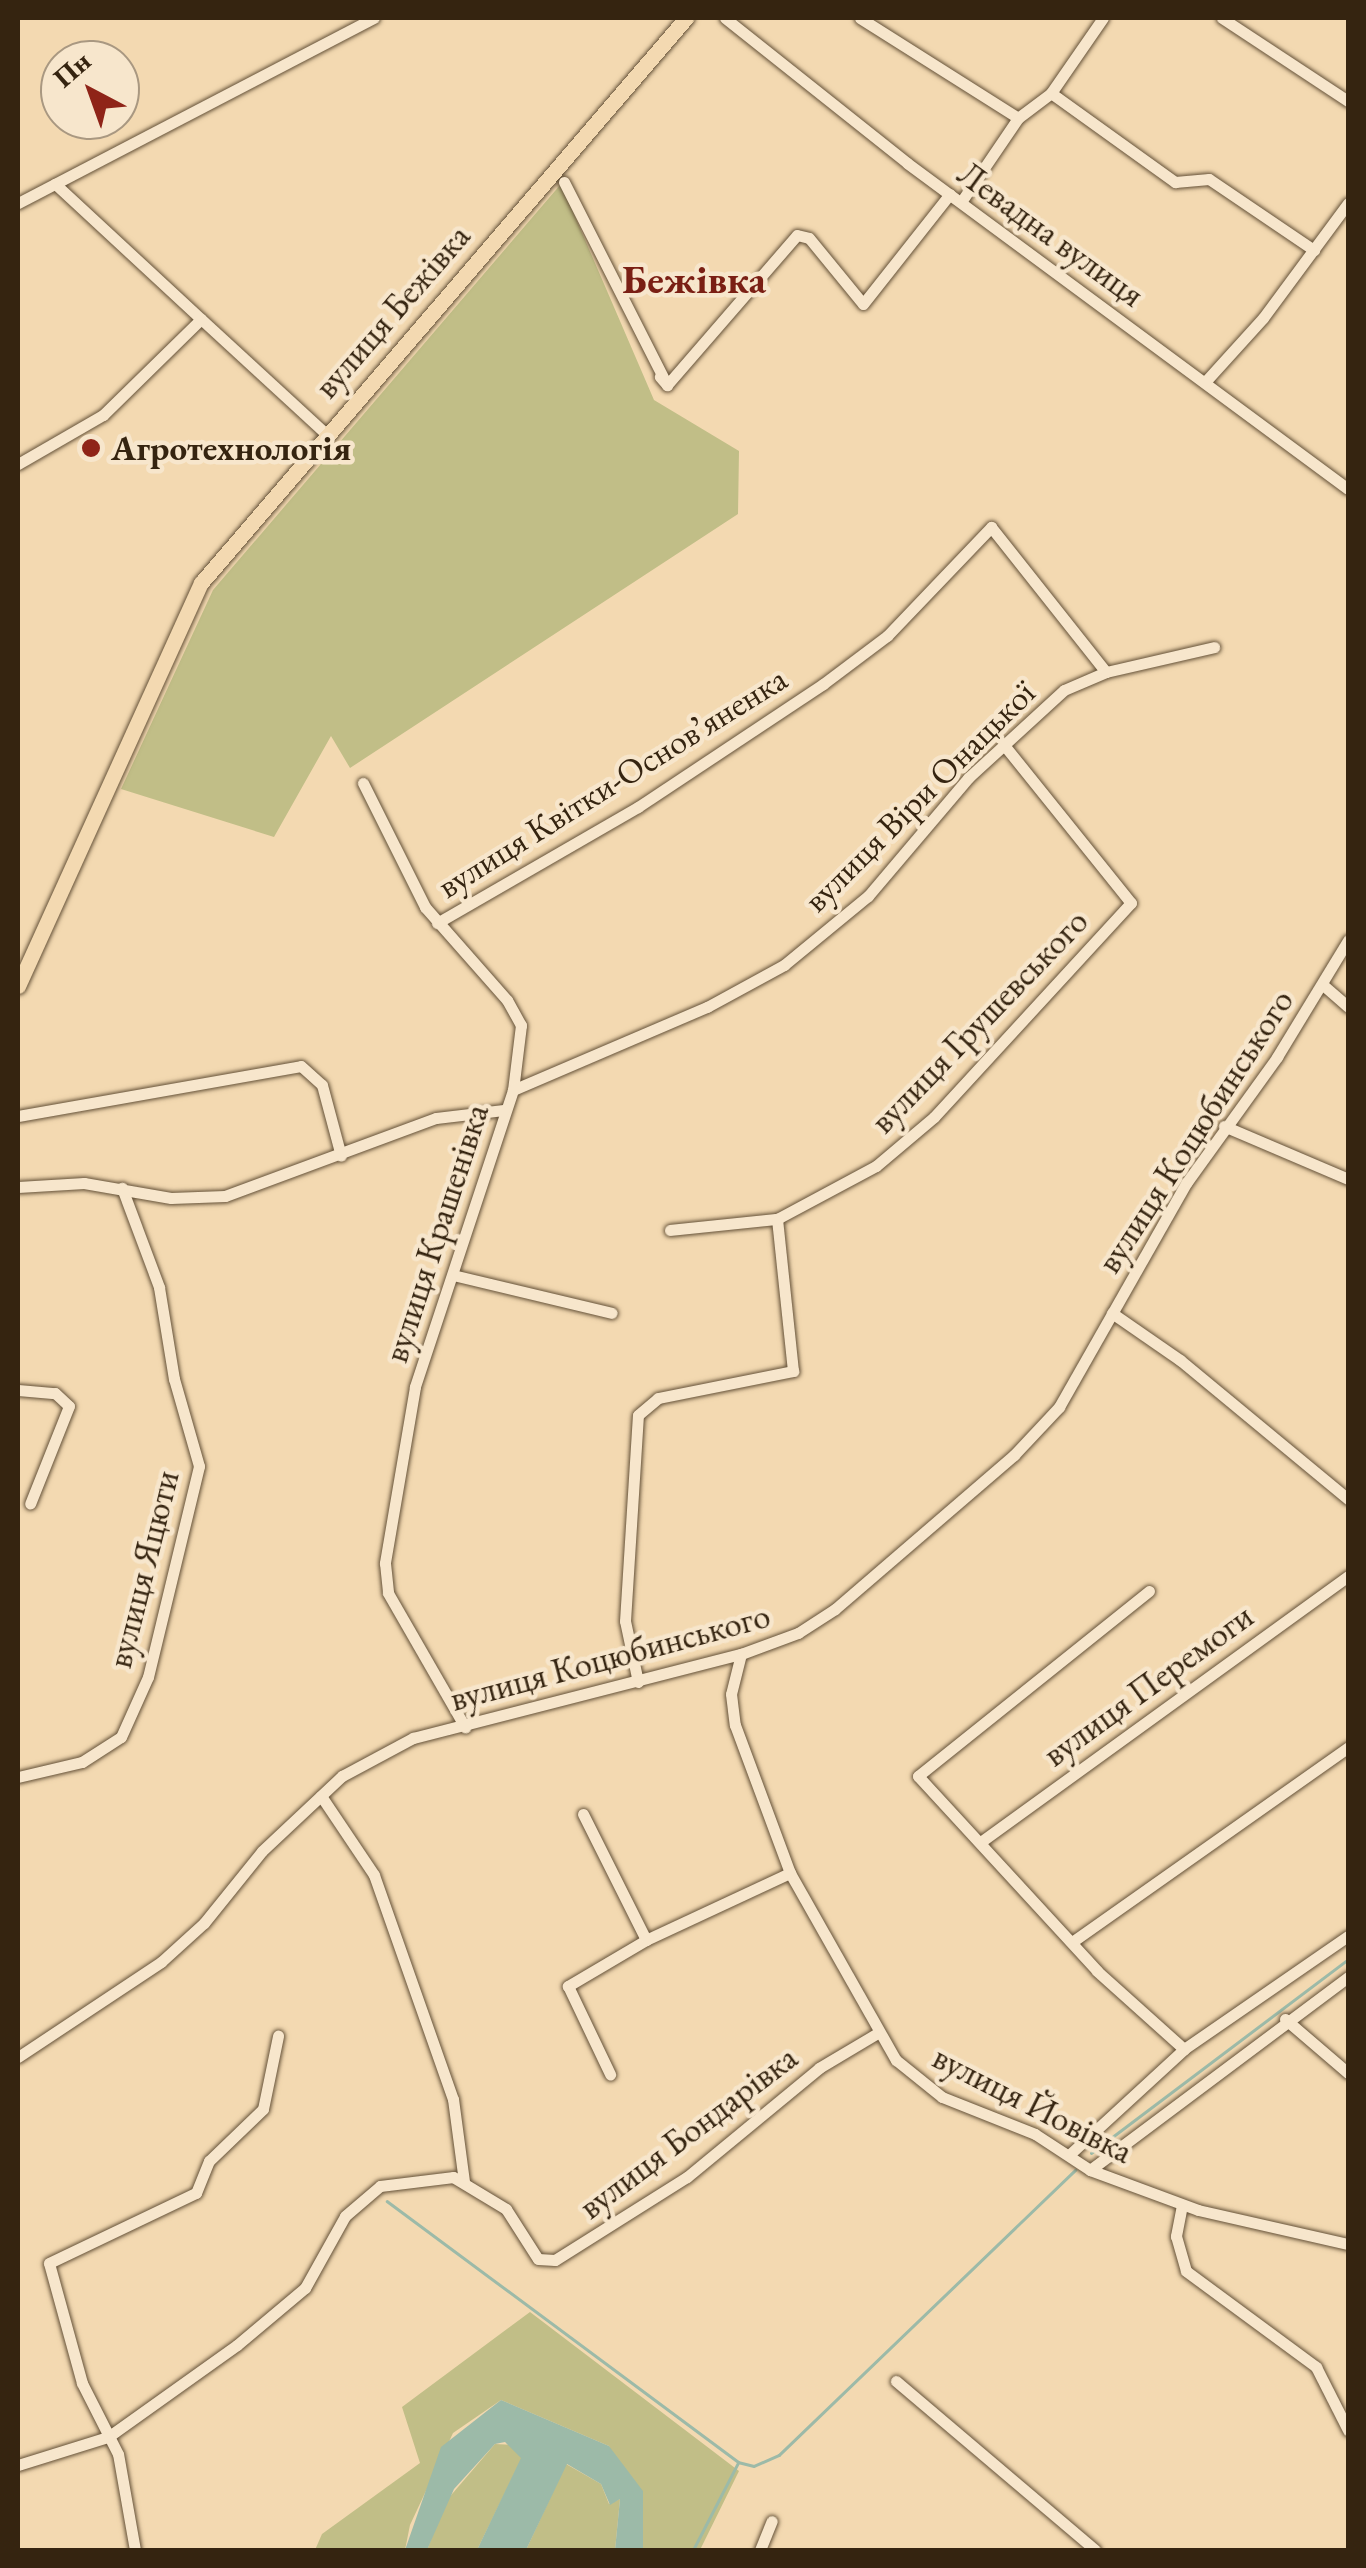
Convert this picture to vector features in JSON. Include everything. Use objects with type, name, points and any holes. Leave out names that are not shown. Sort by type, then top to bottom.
[{"type":"main road","name":"вулиця Бежівка","points":[[18,986],[201,583],[686,18]]},
{"type":"street","points":[[18,202],[374,18]]},
{"type":"street","name":"Левадна вулиця","points":[[725,18],[956,198],[1347,486]]},
{"type":"street","points":[[860,18],[1018,118]]},
{"type":"street","points":[[564,182],[664,381],[797,235],[808,238],[863,304],[956,198],[1018,118],[1051,93],[1103,18]]},
{"type":"street","points":[[1222,18],[1348,101]]},
{"type":"street","points":[[1051,93],[1175,182],[1209,179],[1314,250]]},
{"type":"street","points":[[55,184],[326,434]]},
{"type":"street","points":[[1205,382],[1348,203]]},
{"type":"street","points":[[18,464],[103,415],[201,319]]},
{"type":"street","name":"вулиця Квітки-Основʼяненка","points":[[437,922],[638,807],[823,684],[887,636],[991,528],[1106,672]]},
{"type":"street","name":"вулиця Віри Онацької","points":[[513,1090],[707,1007],[784,965],[868,896],[1003,744],[1064,690],[1106,672],[1214,647]]},
{"type":"street","name":"вулиця Грушевського","points":[[777,1218],[876,1166],[934,1117],[1131,903],[1003,744]]},
{"type":"street","name":"вулиця Крашенівка","points":[[362,783],[437,922],[515,1012],[521,1039],[513,1090],[415,1387],[385,1563],[388,1593],[465,1727]]},
{"type":"street","name":"вулиця Коцюбинського","points":[[18,2057],[160,1962],[204,1923],[262,1850],[342,1776],[414,1738],[741,1654],[798,1633],[836,1609],[1014,1455],[1059,1407],[1224,1126],[1322,985],[1348,940]]},
{"type":"street","points":[[1322,985],[1348,1007]]},
{"type":"street","points":[[18,1116],[302,1066],[322,1085],[341,1156]]},
{"type":"street","points":[[18,1187],[122,1188],[171,1198],[225,1196],[436,1118],[504,1110]]},
{"type":"street","points":[[1224,1126],[1348,1179]]},
{"type":"street","name":"вулиця Яцюти","points":[[18,1777],[82,1762],[121,1737],[148,1677],[199,1466],[171,1366],[159,1287],[132,1230],[122,1188]]},
{"type":"street","points":[[638,1682],[625,1621],[638,1416],[658,1398],[793,1371],[777,1218],[670,1230]]},
{"type":"street","points":[[453,1275],[612,1313]]},
{"type":"street","points":[[1112,1313],[1180,1360],[1348,1499]]},
{"type":"street","points":[[18,1390],[55,1394],[70,1406],[30,1504]]},
{"type":"street","name":"вулиця Перемоги","points":[[982,1842],[1348,1576]]},
{"type":"street","points":[[1149,1591],[918,1776],[1072,1942],[1184,2049]]},
{"type":"street","name":"вулиця Йовівка","points":[[741,1654],[731,1694],[735,1725],[790,1873],[876,2034],[896,2060],[942,2098],[1070,2154],[1090,2170],[1182,2205],[1348,2244]]},
{"type":"street","points":[[1072,1942],[1348,1747]]},
{"type":"street","points":[[18,2465],[108,2438],[199,2375],[305,2288],[322,2250],[366,2194],[436,2175],[464,2182],[453,2099],[374,1875],[322,1796]]},
{"type":"street","points":[[583,1814],[646,1940]]},
{"type":"street","points":[[610,2074],[568,1986],[646,1940],[790,1873]]},
{"type":"street","points":[[1070,2154],[1184,2049],[1348,1936]]},
{"type":"street","points":[[1090,2170],[1285,2019],[1348,1977]]},
{"type":"street","points":[[1285,2019],[1348,2073]]},
{"type":"street","name":"вулиця Бондарівка","points":[[464,2182],[506,2209],[538,2259],[555,2260],[687,2176],[819,2068],[876,2034]]},
{"type":"street","points":[[135,2550],[118,2454],[82,2383],[50,2263],[196,2193],[208,2161],[263,2109],[278,2036]]},
{"type":"street","points":[[1182,2205],[1176,2236],[1186,2271],[1316,2367],[1348,2430]]},
{"type":"street","points":[[896,2380],[1095,2550]]},
{"type":"street","points":[[760,2550],[772,2521]]},
{"type":"shaded area","points":[[561,184],[654,400],[739,451],[738,514],[350,768],[331,736],[274,837],[121,789],[213,590]]},
{"type":"shaded area","points":[[530,2312],[739,2471],[700,2550],[643,2550],[609,2446],[501,2400],[453,2433],[410,2525],[405,2550],[315,2550],[322,2534],[420,2463],[402,2407]]},
{"type":"shaded area","points":[[501,2400],[609,2446],[643,2491],[643,2550],[615,2550],[620,2499],[610,2505],[601,2484],[567,2464],[526,2550],[477,2550],[521,2458],[505,2442],[495,2444],[454,2489],[427,2550],[405,2550],[441,2447]]},
{"type":"shaded area","points":[[495,2444],[515,2445],[522,2458],[477,2550],[427,2550],[446,2501]]},
{"type":"shaded area","points":[[566,2464],[601,2484],[609,2504],[620,2499],[615,2550],[526,2550]]},
{"type":"waterway","points":[[1091,2153],[1348,1959]]},
{"type":"waterway","points":[[387,2201],[738,2462],[754,2466],[779,2455],[1075,2170]]},
{"type":"waterway","points":[[693,2550],[738,2463]]},
{"type":"place","name":"Агротехнологія","points":[[91,448]]},
{"type":"district","name":"Бежівка","points":[[694,279]]}]
